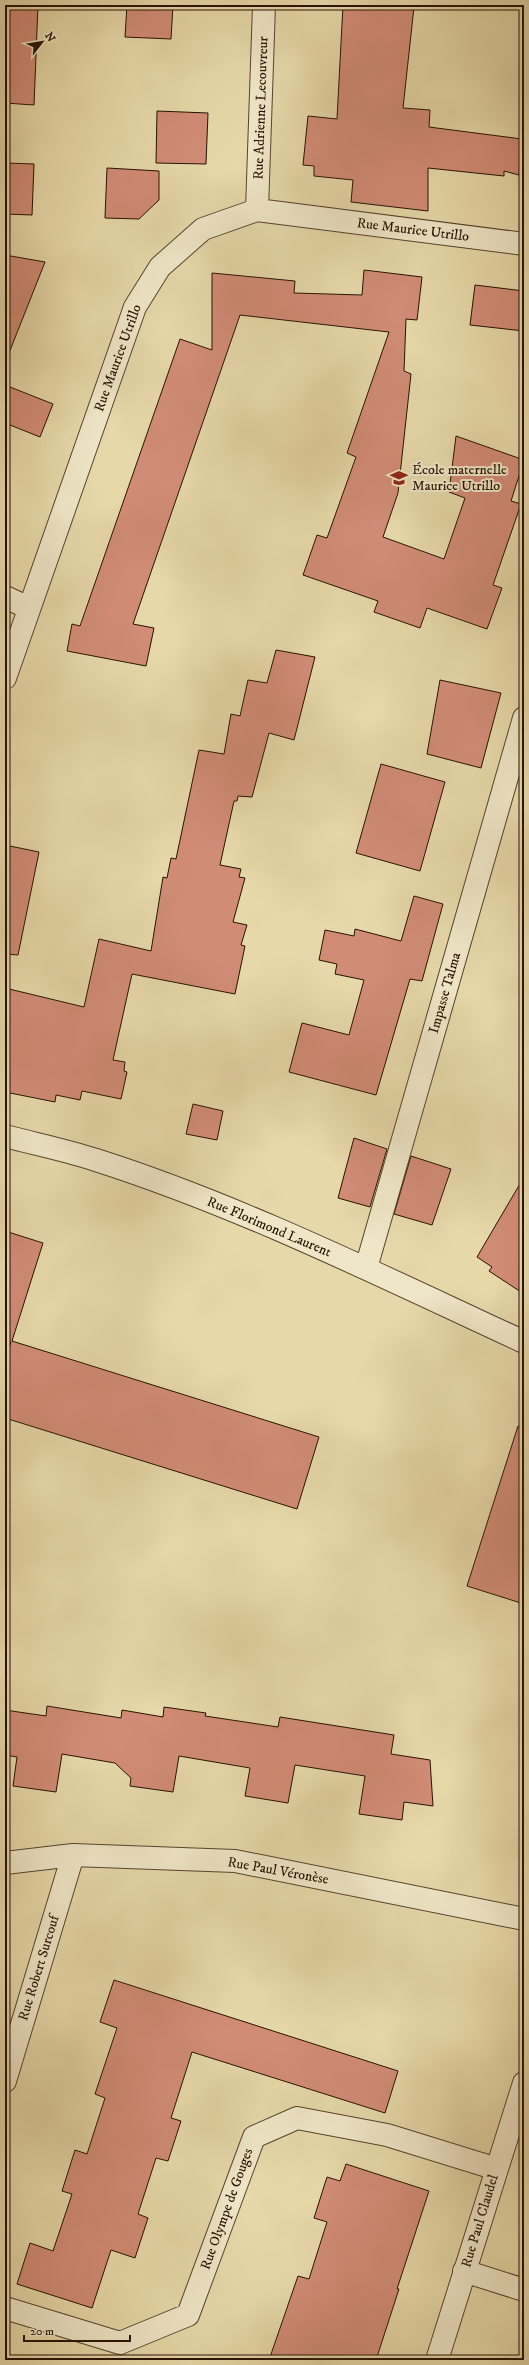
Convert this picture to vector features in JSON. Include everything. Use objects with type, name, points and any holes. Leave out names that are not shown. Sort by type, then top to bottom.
[{"type":"street","name":"Rue Adrienne Lecouvreur","points":[[257,210],[264,5]]},
{"type":"street","name":"Rue Maurice Utrillo","points":[[5,678],[135,307],[160,267],[203,229],[257,210],[524,244]]},
{"type":"street","points":[[5,597],[29,608]]},
{"type":"street","name":"Impasse Talma","points":[[366,1268],[524,718]]},
{"type":"street","name":"Rue Florimond Laurent","points":[[5,1136],[102,1162],[231,1210],[366,1268],[524,1342]]},
{"type":"street","name":"Rue Paul Véronèse","points":[[5,1863],[73,1855],[235,1862],[524,1919]]},
{"type":"street","name":"Rue Robert Surcouf","points":[[5,2081],[73,1855]]},
{"type":"street","name":"Rue Paul Claudel","points":[[437,2360],[524,2083]]},
{"type":"street","name":"Rue Olympe de Gouges","points":[[5,2308],[120,2343],[188,2315],[254,2137],[297,2118],[387,2135],[496,2169]]},
{"type":"street","points":[[464,2271],[524,2290]]},
{"type":"building","points":[[5,5],[38,5],[34,105],[5,103]]},
{"type":"building","points":[[127,5],[173,5],[171,39],[125,37]]},
{"type":"building","points":[[343,5],[412,5],[414,7],[403,108],[430,110],[429,127],[522,139],[519,175],[504,171],[504,176],[428,168],[428,211],[351,202],[353,180],[314,176],[314,166],[303,165],[308,116],[337,119]]},
{"type":"building","points":[[157,111],[208,113],[206,164],[156,163]]},
{"type":"building","points":[[5,163],[34,164],[32,215],[5,214]]},
{"type":"building","points":[[107,168],[159,171],[159,200],[139,219],[105,218]]},
{"type":"building","points":[[5,255],[45,262],[7,358],[5,357]]},
{"type":"building","points":[[364,270],[422,277],[417,320],[406,319],[404,371],[411,374],[398,493],[383,537],[444,559],[465,498],[449,492],[456,436],[524,460],[511,501],[521,504],[493,585],[502,588],[487,629],[427,608],[420,628],[374,612],[378,601],[303,575],[317,535],[327,538],[356,457],[347,453],[389,332],[240,315],[133,624],[154,628],[146,666],[67,651],[72,624],[80,626],[180,339],[212,350],[212,273],[295,281],[294,293],[362,295]]},
{"type":"building","points":[[475,285],[524,291],[524,331],[470,325]]},
{"type":"building","points":[[5,385],[53,404],[40,437],[5,423]]},
{"type":"building","points":[[276,650],[315,657],[294,740],[269,733],[252,797],[238,796],[237,801],[234,801],[220,865],[241,869],[239,877],[245,878],[233,922],[247,925],[241,945],[245,946],[235,994],[132,974],[113,1060],[125,1062],[124,1071],[127,1072],[121,1099],[82,1091],[80,1100],[56,1095],[55,1102],[5,1092],[5,988],[84,1007],[99,939],[151,951],[163,877],[167,878],[171,858],[176,859],[199,750],[224,754],[231,714],[240,716],[248,680],[267,683]]},
{"type":"building","points":[[440,680],[501,693],[481,768],[427,754]]},
{"type":"building","points":[[381,764],[445,782],[420,871],[356,853]]},
{"type":"building","points":[[5,845],[39,852],[18,955],[5,954]]},
{"type":"building","points":[[414,896],[443,904],[422,981],[410,979],[376,1095],[289,1072],[302,1023],[349,1035],[364,980],[335,974],[337,964],[319,960],[325,930],[354,936],[355,929],[401,941]]},
{"type":"building","points":[[193,1104],[223,1111],[217,1140],[186,1134]]},
{"type":"building","points":[[354,1138],[387,1149],[370,1207],[338,1198]]},
{"type":"building","points":[[411,1156],[451,1169],[432,1225],[394,1214]]},
{"type":"building","points":[[524,1177],[524,1294],[489,1271],[492,1267],[477,1257]]},
{"type":"building","points":[[5,1231],[43,1243],[12,1341],[319,1437],[297,1509],[5,1418],[5,1361],[11,1342],[5,1341]]},
{"type":"building","points":[[518,1426],[524,1427],[524,1604],[467,1586]]},
{"type":"building","points":[[47,1706],[121,1718],[122,1710],[163,1717],[164,1707],[206,1713],[205,1716],[278,1727],[280,1717],[394,1735],[391,1754],[430,1760],[433,1806],[404,1802],[402,1820],[359,1814],[365,1776],[295,1765],[288,1803],[245,1796],[250,1768],[179,1756],[173,1792],[130,1786],[131,1778],[115,1763],[62,1754],[56,1792],[13,1786],[17,1757],[5,1755],[5,1710],[46,1716]]},
{"type":"building","points":[[114,1980],[398,2071],[385,2113],[192,2052],[171,2118],[181,2121],[168,2161],[156,2158],[138,2214],[148,2218],[135,2258],[111,2250],[92,2308],[17,2284],[30,2243],[53,2251],[72,2194],[62,2191],[75,2150],[87,2154],[105,2098],[95,2094],[117,2028],[100,2022]]},
{"type":"building","points":[[346,2164],[429,2191],[397,2289],[399,2289],[376,2360],[269,2360],[298,2276],[309,2279],[327,2222],[314,2218],[327,2177],[340,2181]]},
{"type":"place","name":"École maternelle Maurice Utrillo","points":[[399,478]]}]
